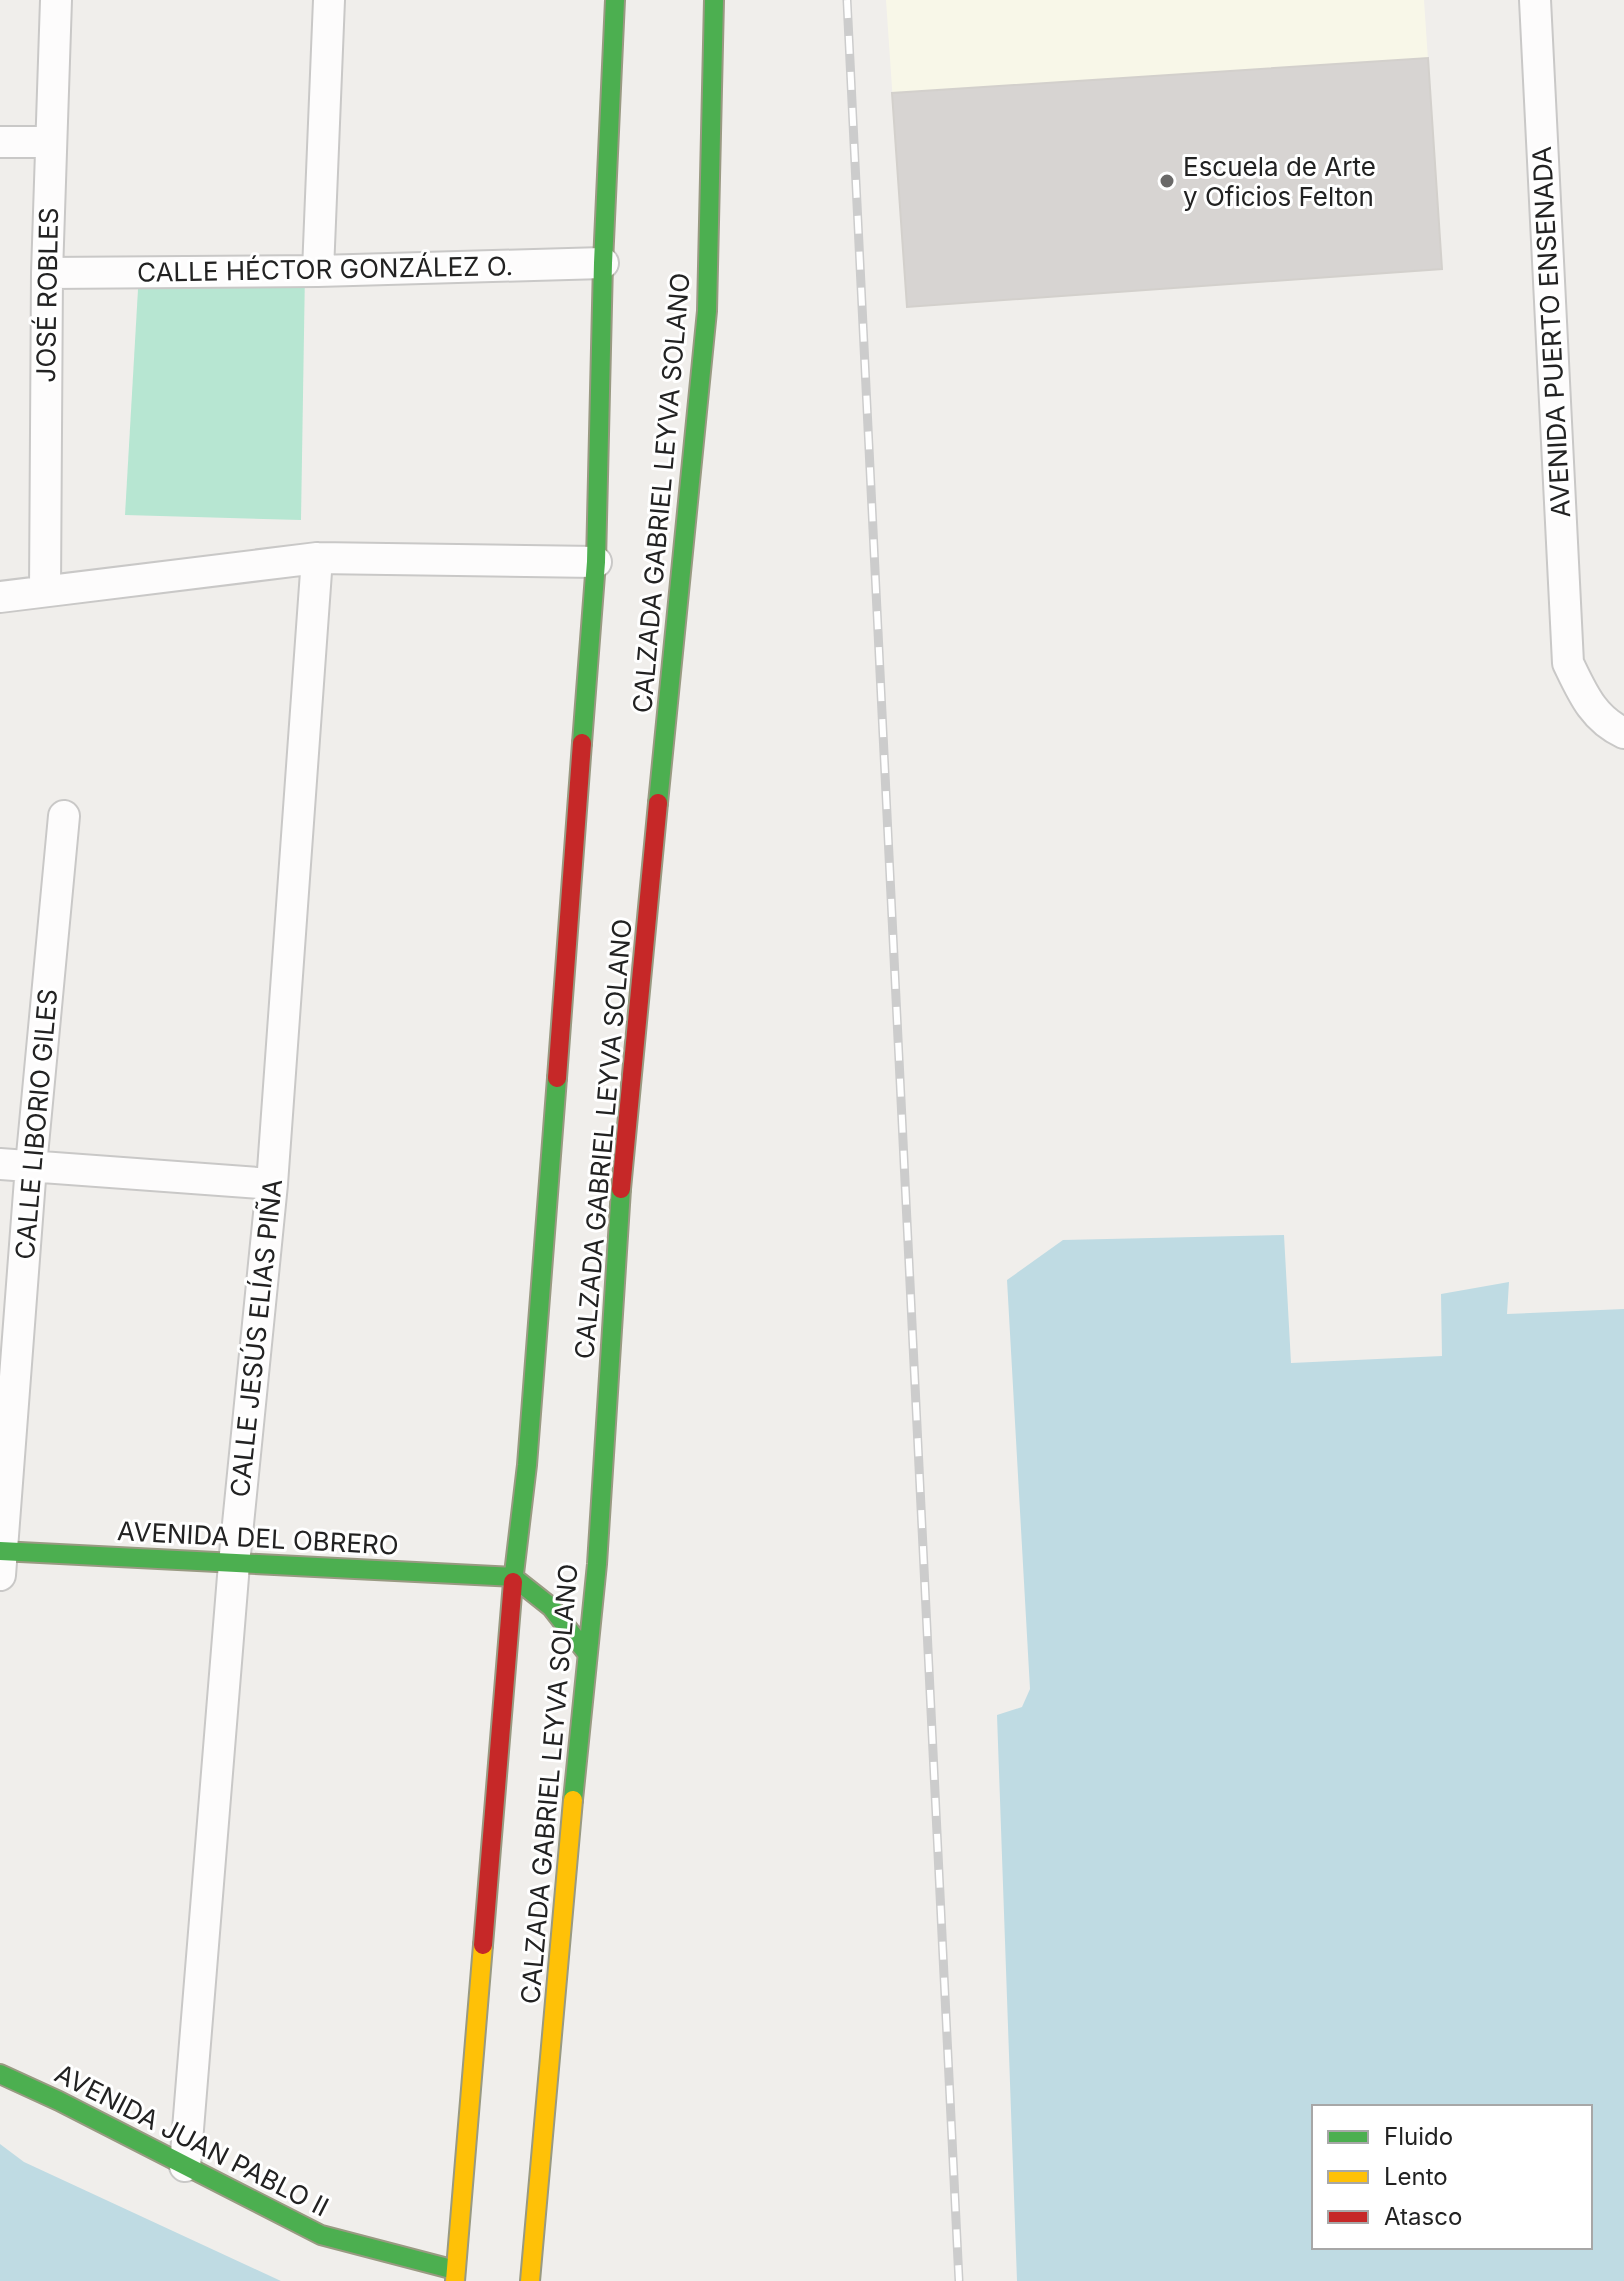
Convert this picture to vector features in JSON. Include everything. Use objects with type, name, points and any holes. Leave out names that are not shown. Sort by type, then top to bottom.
[{"type":"main road","name":"CALZADA GABRIEL LEYVA SOLANO","points":[[455,2275],[513,1577],[527,1465],[596,562],[603,263],[615,0]]},
{"type":"main road","name":"CALZADA GABRIEL LEYVA SOLANO","points":[[530,2281],[586,1652],[597,1564],[623,1161],[707,311],[714,0]]},
{"type":"main road","name":"AVENIDA DEL OBRERO","points":[[1,1559],[234,1564],[513,1577]]},
{"type":"main road","points":[[513,1577],[551,1607],[586,1652]]},
{"type":"main road","name":"AVENIDA JUAN PABLO II","points":[[0,2074],[321,2235],[455,2275]]},
{"type":"street","name":"JOSÉ ROBLES","points":[[45,590],[47,273],[56,0]]},
{"type":"street","points":[[318,271],[329,0]]},
{"type":"street","name":"AVENIDA PUERTO ENSENADA","points":[[1535,0],[1568,663],[1587,704],[1613,728],[1624,733]]},
{"type":"street","points":[[0,142],[50,142]]},
{"type":"street","name":"CALLE HÉCTOR GONZÁLEZ O.","points":[[47,273],[318,271],[603,263]]},
{"type":"street","points":[[0,597],[317,558],[596,562]]},
{"type":"street","name":"CALLE JESÚS ELÍAS PIÑA","points":[[185,2166],[234,1564],[272,1184],[317,558]]},
{"type":"street","name":"CALLE LIBORIO GILES","points":[[1,1559],[31,1166],[64,816]]},
{"type":"street","points":[[0,1164],[272,1184]]},
{"type":"shaded area","name":"Escuela de Arte y Oficios Felton","points":[[886,0],[1424,0],[1442,269],[907,307]]},
{"type":"green space","points":[[305,271],[301,520],[125,515],[139,272]]},
{"type":"water","points":[[1284,1235],[1291,1363],[1442,1356],[1441,1294],[1509,1282],[1507,1314],[1624,1309],[1624,2281],[1017,2281],[997,1715],[1022,1707],[1030,1689],[1007,1280],[1063,1240]]},
{"type":"water","points":[[0,2144],[24,2162],[281,2281],[0,2281]]},
{"type":"building","name":"Escuela de Arte y Oficios Felton","points":[[1428,58],[1442,269],[907,307],[892,93]]},
{"type":"railway","points":[[847,0],[959,2281]]},
{"type":"traffic: fast","points":[[582,743],[596,562],[603,263],[615,0]]},
{"type":"traffic: fast","points":[[658,803],[707,311],[714,0]]},
{"type":"traffic: fast","points":[[513,1582],[527,1465],[557,1078]]},
{"type":"traffic: fast","points":[[573,1800],[597,1564],[621,1189]]},
{"type":"traffic: fast","points":[[0,1551],[513,1577],[551,1607],[586,1652]]},
{"type":"traffic: fast","points":[[0,2074],[321,2235],[455,2270]]},
{"type":"traffic: slow","points":[[530,2281],[573,1800]]},
{"type":"traffic: slow","points":[[455,2281],[483,1945]]},
{"type":"traffic: jam","points":[[557,1078],[582,743]]},
{"type":"traffic: jam","points":[[621,1189],[658,803]]},
{"type":"traffic: jam","points":[[483,1945],[513,1582]]},
{"type":"place","name":"Escuela de Arte y Oficios Felton","points":[[1167,181]]}]
